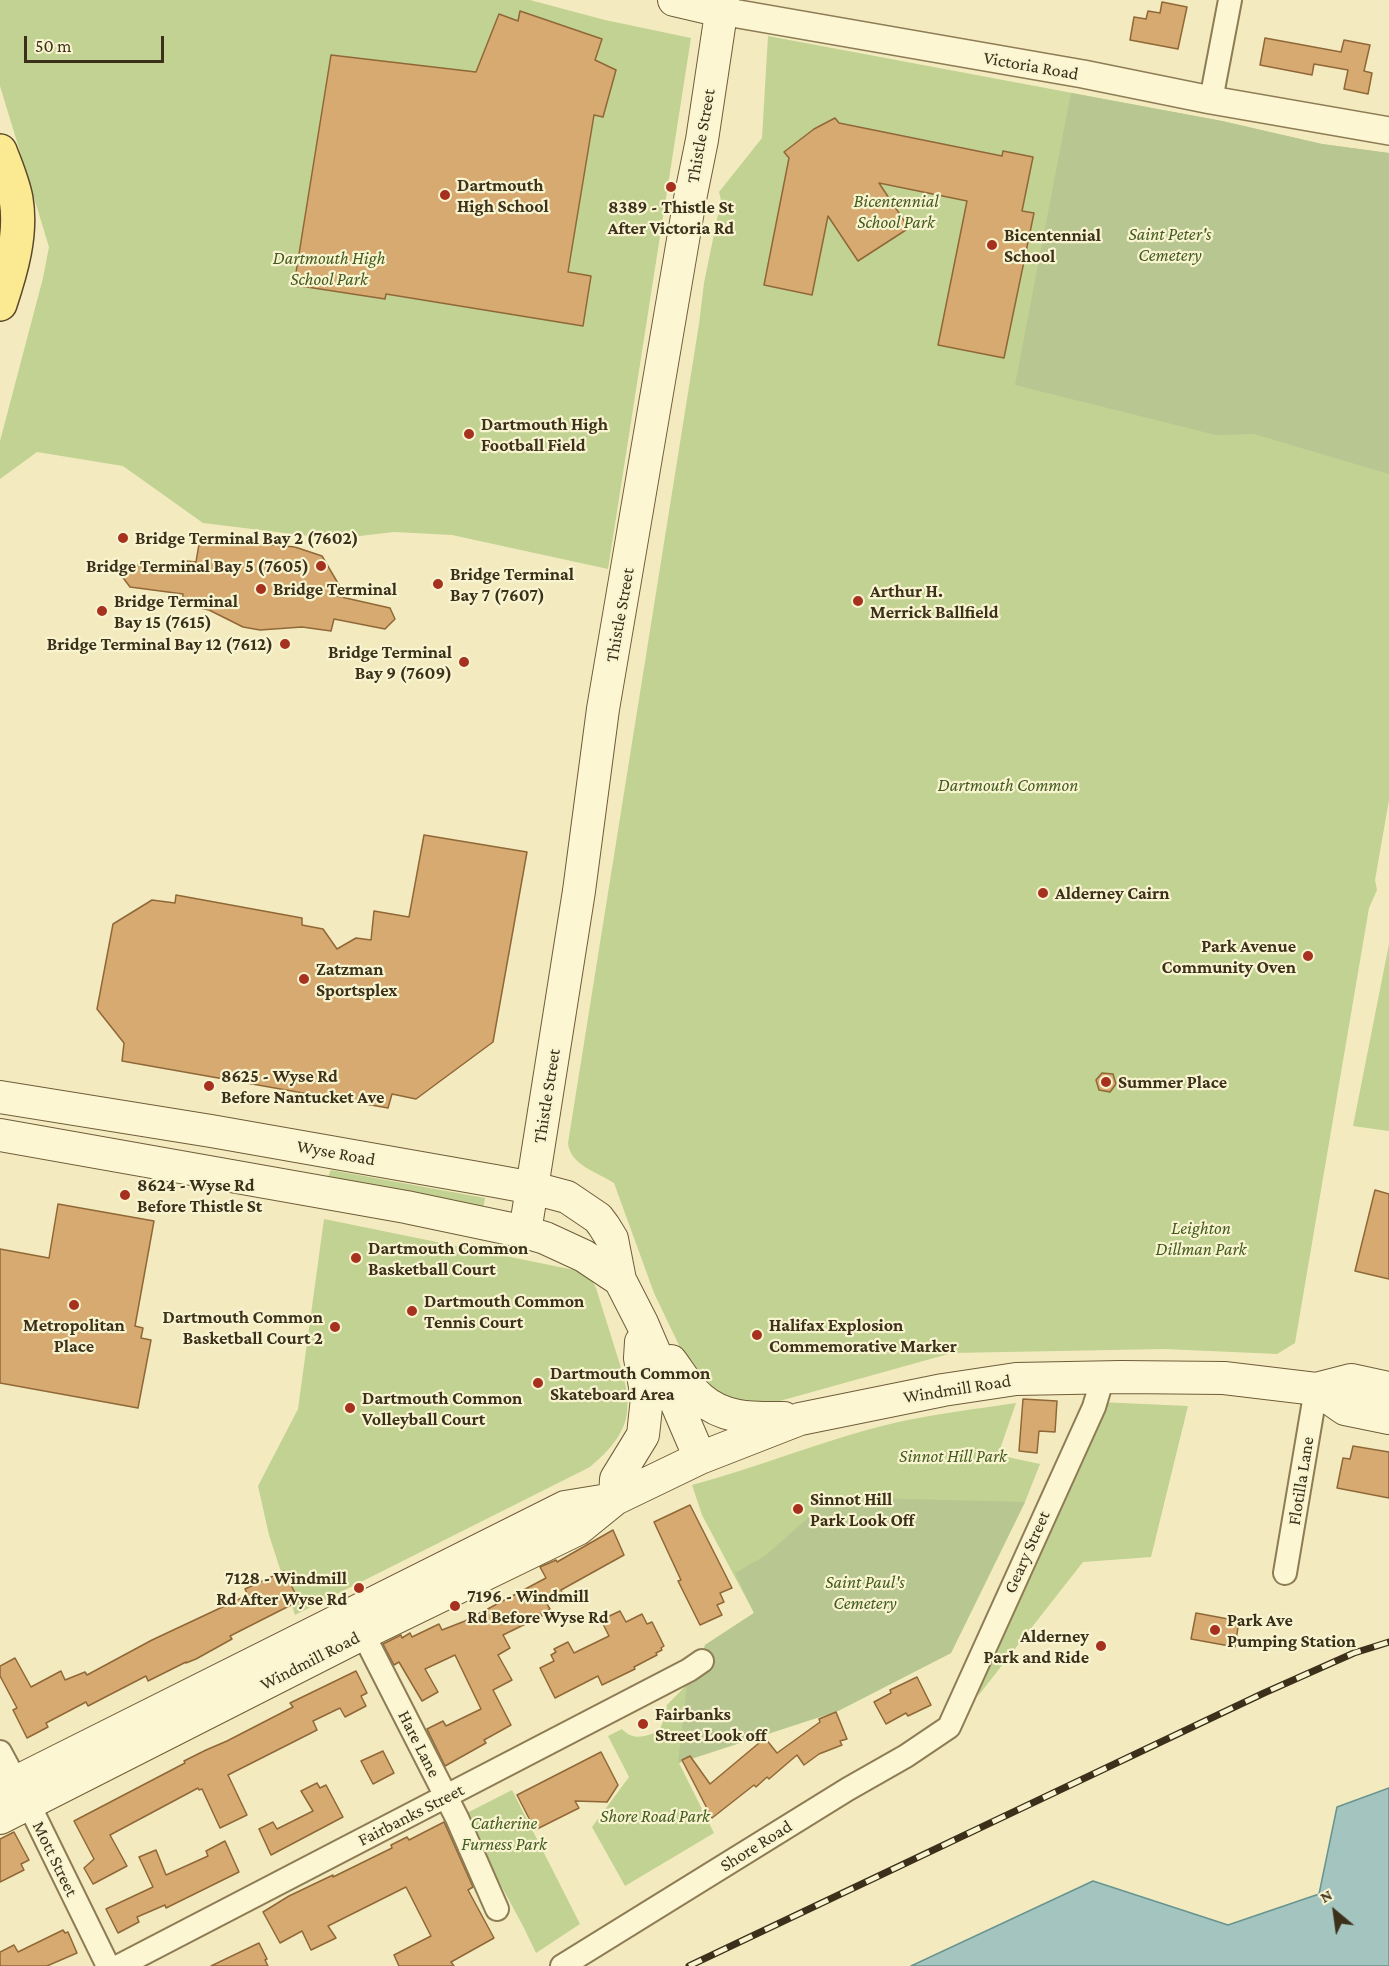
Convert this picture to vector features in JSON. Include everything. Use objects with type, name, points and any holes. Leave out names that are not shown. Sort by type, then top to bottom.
[{"type":"main road","name":"Victoria Road","points":[[674,0],[722,5]]},
{"type":"main road","name":"Thistle Street","points":[[525,1232],[577,902],[603,709],[702,140],[722,5]]},
{"type":"main road","points":[[0,151],[16,198],[19,226],[0,304]]},
{"type":"main road","name":"Wyse Road","points":[[0,1097],[211,1131],[533,1188],[567,1197],[598,1218],[612,1239],[621,1280],[700,1458]]},
{"type":"main road","points":[[0,1135],[406,1208],[525,1232],[545,1238],[584,1256],[621,1280]]},
{"type":"main road","points":[[642,1323],[700,1398],[720,1411],[735,1417],[800,1419]]},
{"type":"main road","points":[[615,1499],[616,1479],[643,1435],[647,1398],[640,1358],[642,1323]]},
{"type":"main road","name":"Windmill Road","points":[[0,1818],[14,1792],[358,1624],[565,1508],[615,1499],[700,1458],[800,1419],[943,1390],[1016,1379],[1224,1378],[1316,1389]]},
{"type":"main road","points":[[1316,1389],[1350,1380],[1389,1388]]},
{"type":"main road","points":[[1316,1389],[1345,1409],[1389,1418]]},
{"type":"street","points":[[1211,100],[1230,0]]},
{"type":"street","name":"Victoria Road","points":[[722,5],[1211,100],[1389,131]]},
{"type":"street","name":"Geary Street","points":[[949,1727],[1094,1407],[1103,1377]]},
{"type":"street","name":"Flotilla Lane","points":[[1285,1573],[1316,1389]]},
{"type":"street","name":"Hare Lane","points":[[358,1624],[458,1818],[498,1909]]},
{"type":"street","name":"Fairbanks Street","points":[[119,1966],[690,1670],[702,1661]]},
{"type":"street","name":"Shore Road","points":[[562,1966],[848,1789],[906,1756],[949,1727]]},
{"type":"street","name":"Mott Street","points":[[0,1752],[14,1792],[108,1966]]},
{"type":"green space","name":"Dartmouth High School Park","points":[[0,0],[530,0],[605,20],[691,38],[608,569],[452,535],[394,532],[334,539],[203,523],[123,466],[37,452],[0,479],[0,441],[49,247],[0,86]]},
{"type":"green space","name":"Dartmouth Common","points":[[768,36],[1222,121],[1322,144],[1389,153],[1389,800],[1375,880],[1377,890],[1369,908],[1295,1343],[1277,1354],[1165,1349],[952,1353],[776,1402],[724,1399],[687,1362],[654,1293],[614,1183],[579,1162],[570,1151],[568,1143],[704,283],[721,200],[719,192],[762,138]]},
{"type":"green space","name":"Saint Peter's Cemetery","points":[[1071,93],[1222,121],[1322,144],[1389,153],[1389,474],[1254,434],[1216,435],[1015,385]]},
{"type":"green space","points":[[1389,944],[1389,1131],[1353,1126]]},
{"type":"green space","points":[[331,1170],[485,1198],[483,1209],[327,1179]]},
{"type":"green space","points":[[324,1219],[579,1271],[592,1280],[596,1288],[623,1373],[628,1404],[622,1429],[615,1441],[590,1467],[295,1615],[269,1535],[258,1486],[298,1409]]},
{"type":"green space","points":[[1099,1402],[1188,1406],[1151,1557],[1083,1562],[978,1696],[985,1672]]},
{"type":"green space","points":[[1016,1403],[998,1455],[1040,1464],[1025,1502],[951,1653],[838,1711],[679,1763],[714,1833],[625,1886],[592,1827],[629,1777],[608,1736],[622,1729],[630,1735],[639,1737],[659,1731],[666,1715],[667,1705],[696,1671],[705,1645],[754,1613],[702,1515],[692,1485],[894,1423]]},
{"type":"green space","name":"Saint Paul's Cemetery","points":[[825,1497],[1025,1502],[951,1653],[838,1711],[678,1763],[687,1684],[699,1666],[705,1645],[754,1613],[735,1573],[765,1556],[808,1518]]},
{"type":"green space","name":"Catherine Furness Park","points":[[512,1790],[580,1924],[536,1953],[463,1815]]},
{"type":"water","points":[[1389,1788],[1389,1966],[911,1966],[1093,1881],[1228,1925],[1319,1894],[1337,1807]]},
{"type":"building","points":[[1162,2],[1187,7],[1178,49],[1130,40],[1134,17],[1146,19],[1148,11],[1160,13]]},
{"type":"building","name":"Dartmouth High School","points":[[520,11],[602,39],[595,60],[616,70],[603,117],[594,115],[568,272],[591,276],[583,326],[386,294],[385,299],[294,285],[331,55],[476,72],[499,14],[518,21]]},
{"type":"building","points":[[1265,38],[1341,52],[1344,40],[1370,45],[1364,71],[1372,73],[1368,94],[1344,89],[1348,70],[1314,64],[1312,75],[1260,65]]},
{"type":"building","name":"Bicentennial School","points":[[835,118],[839,123],[1002,156],[1003,151],[1033,157],[1022,211],[1034,213],[1004,358],[938,345],[967,201],[879,183],[909,228],[858,261],[828,216],[812,295],[764,285],[789,158],[784,152],[814,129]]},
{"type":"building","name":"Bridge Terminal","points":[[200,538],[295,547],[322,556],[339,585],[337,596],[390,608],[395,619],[385,629],[334,619],[331,631],[302,627],[260,630],[243,627],[209,610],[182,604],[183,594],[130,587],[121,575],[134,565],[185,571],[186,561],[196,562]]},
{"type":"building","name":"Zatzman Sportsplex","points":[[424,835],[527,852],[493,1042],[416,1099],[392,1094],[388,1108],[122,1061],[124,1043],[97,1009],[113,924],[152,900],[175,903],[176,895],[302,918],[302,925],[323,929],[337,949],[356,938],[371,940],[374,911],[409,917]]},
{"type":"building","name":"Summer Place","points":[[1102,1073],[1113,1074],[1116,1084],[1110,1092],[1099,1090],[1096,1080]]},
{"type":"building","points":[[1375,1190],[1389,1194],[1389,1279],[1355,1271]]},
{"type":"building","name":"Metropolitan Place","points":[[58,1204],[154,1221],[135,1326],[143,1328],[141,1338],[151,1340],[138,1408],[0,1383],[0,1249],[49,1258]]},
{"type":"building","points":[[1023,1399],[1057,1401],[1055,1432],[1039,1431],[1037,1453],[1019,1451]]},
{"type":"building","points":[[1353,1446],[1389,1452],[1389,1498],[1337,1488],[1343,1458],[1350,1459]]},
{"type":"building","points":[[690,1505],[732,1588],[720,1593],[724,1602],[717,1605],[722,1615],[700,1625],[678,1581],[681,1580],[654,1522]]},
{"type":"building","points":[[613,1530],[624,1555],[561,1590],[563,1596],[547,1604],[550,1609],[541,1614],[542,1616],[503,1635],[510,1648],[498,1655],[512,1680],[493,1690],[511,1725],[484,1740],[486,1743],[445,1766],[427,1729],[443,1721],[446,1726],[481,1709],[455,1655],[425,1669],[438,1692],[422,1701],[399,1662],[394,1665],[383,1644],[401,1635],[402,1638],[410,1633],[412,1637],[439,1624],[442,1630],[465,1621],[546,1578],[540,1567],[556,1560],[557,1562]]},
{"type":"building","points":[[284,1571],[299,1601],[230,1636],[232,1639],[196,1659],[148,1681],[146,1676],[88,1706],[86,1702],[46,1723],[48,1727],[27,1738],[13,1710],[17,1708],[0,1676],[0,1666],[15,1658],[31,1687],[61,1671],[65,1680],[85,1672],[87,1675],[152,1640],[248,1595],[245,1589]]},
{"type":"building","points":[[620,1611],[626,1622],[642,1614],[647,1624],[652,1622],[664,1646],[662,1650],[634,1667],[635,1669],[602,1685],[598,1676],[555,1698],[540,1668],[554,1661],[551,1655],[556,1652],[554,1649],[568,1642],[574,1653],[609,1636],[601,1620]]},
{"type":"building","name":"Park Ave Pumping Station","points":[[1196,1613],[1239,1621],[1235,1647],[1191,1639]]},
{"type":"building","points":[[356,1671],[367,1693],[361,1696],[366,1706],[345,1717],[340,1708],[313,1721],[317,1730],[228,1775],[247,1815],[220,1828],[202,1789],[198,1788],[110,1835],[127,1866],[93,1884],[84,1868],[94,1859],[74,1821],[185,1763],[184,1761],[293,1707],[290,1703]]},
{"type":"building","points":[[917,1677],[931,1705],[908,1716],[906,1713],[886,1724],[874,1702],[891,1693],[890,1690]]},
{"type":"building","points":[[836,1712],[847,1739],[840,1741],[842,1745],[819,1754],[804,1765],[797,1755],[769,1779],[767,1777],[756,1787],[754,1785],[712,1818],[682,1760],[690,1756],[710,1784],[765,1738],[777,1753],[820,1722],[819,1719]]},
{"type":"building","points":[[383,1751],[394,1773],[373,1784],[361,1761]]},
{"type":"building","points":[[601,1752],[618,1785],[607,1802],[575,1801],[579,1808],[535,1830],[517,1795]]},
{"type":"building","points":[[317,1783],[320,1788],[326,1785],[343,1817],[271,1855],[259,1829],[273,1822],[277,1829],[313,1811],[301,1791]]},
{"type":"building","points":[[444,1822],[473,1887],[468,1890],[494,1938],[451,1962],[454,1966],[399,1966],[394,1955],[431,1936],[406,1887],[328,1926],[336,1938],[311,1950],[302,1931],[280,1943],[263,1912],[289,1896],[392,1848],[391,1845],[407,1837],[409,1840]]},
{"type":"building","points":[[14,1832],[29,1860],[21,1864],[24,1870],[0,1882],[0,1839]]},
{"type":"building","points":[[225,1841],[239,1872],[166,1908],[165,1905],[137,1917],[139,1922],[118,1933],[106,1909],[153,1887],[139,1857],[156,1850],[166,1875],[208,1856],[206,1851]]},
{"type":"building","points":[[63,1930],[65,1933],[68,1932],[77,1953],[47,1966],[0,1966],[0,1952],[14,1945],[18,1952]]},
{"type":"building","points":[[259,1943],[268,1966],[211,1966]]},
{"type":"railway","points":[[689,1966],[1264,1693],[1354,1653],[1389,1642]]},
{"type":"place","name":"8389 - Thistle St After Victoria Rd","points":[[671,187]]},
{"type":"place","name":"Dartmouth High School","points":[[445,195]]},
{"type":"place","name":"Bicentennial School","points":[[992,245]]},
{"type":"place","name":"Dartmouth High Football Field","points":[[469,434]]},
{"type":"place","name":"Bridge Terminal Bay 2 (7602)","points":[[123,538]]},
{"type":"place","name":"Bridge Terminal Bay 5 (7605)","points":[[321,566]]},
{"type":"place","name":"Bridge Terminal Bay 7 (7607)","points":[[438,584]]},
{"type":"place","name":"Bridge Terminal","points":[[261,589]]},
{"type":"place","name":"Arthur H. Merrick Ballfield","points":[[858,601]]},
{"type":"place","name":"Bridge Terminal Bay 15 (7615)","points":[[102,611]]},
{"type":"place","name":"Bridge Terminal Bay 12 (7612)","points":[[285,644]]},
{"type":"place","name":"Bridge Terminal Bay 9 (7609)","points":[[464,662]]},
{"type":"place","name":"Alderney Cairn","points":[[1043,893]]},
{"type":"place","name":"Park Avenue Community Oven","points":[[1308,956]]},
{"type":"place","name":"Zatzman Sportsplex","points":[[304,979]]},
{"type":"place","name":"Summer Place","points":[[1106,1082]]},
{"type":"place","name":"8625 - Wyse Rd Before Nantucket Ave","points":[[209,1086]]},
{"type":"place","name":"8624 - Wyse Rd Before Thistle St","points":[[125,1195]]},
{"type":"place","name":"Dartmouth Common Basketball Court","points":[[356,1258]]},
{"type":"place","name":"Metropolitan Place","points":[[74,1305]]},
{"type":"place","name":"Dartmouth Common Tennis Court","points":[[412,1311]]},
{"type":"place","name":"Dartmouth Common Basketball Court 2","points":[[335,1327]]},
{"type":"place","name":"Halifax Explosion Commemorative Marker","points":[[757,1335]]},
{"type":"place","name":"Dartmouth Common Skateboard Area","points":[[538,1383]]},
{"type":"place","name":"Dartmouth Common Volleyball Court","points":[[350,1408]]},
{"type":"place","name":"Sinnot Hill Park Look Off","points":[[798,1509]]},
{"type":"place","name":"7128 - Windmill Rd After Wyse Rd","points":[[359,1588]]},
{"type":"place","name":"7196 - Windmill Rd Before Wyse Rd","points":[[455,1606]]},
{"type":"place","name":"Park Ave Pumping Station","points":[[1215,1630]]},
{"type":"place","name":"Alderney Park and Ride","points":[[1101,1646]]},
{"type":"place","name":"Fairbanks Street Look off","points":[[643,1724]]},
{"type":"park label","name":"Bicentennial School Park","points":[[896,211]]},
{"type":"park label","name":"Leighton Dillman Park","points":[[1201,1238]]},
{"type":"park label","name":"Sinnot Hill Park","points":[[953,1456]]},
{"type":"park label","name":"Shore Road Park","points":[[655,1816]]}]
